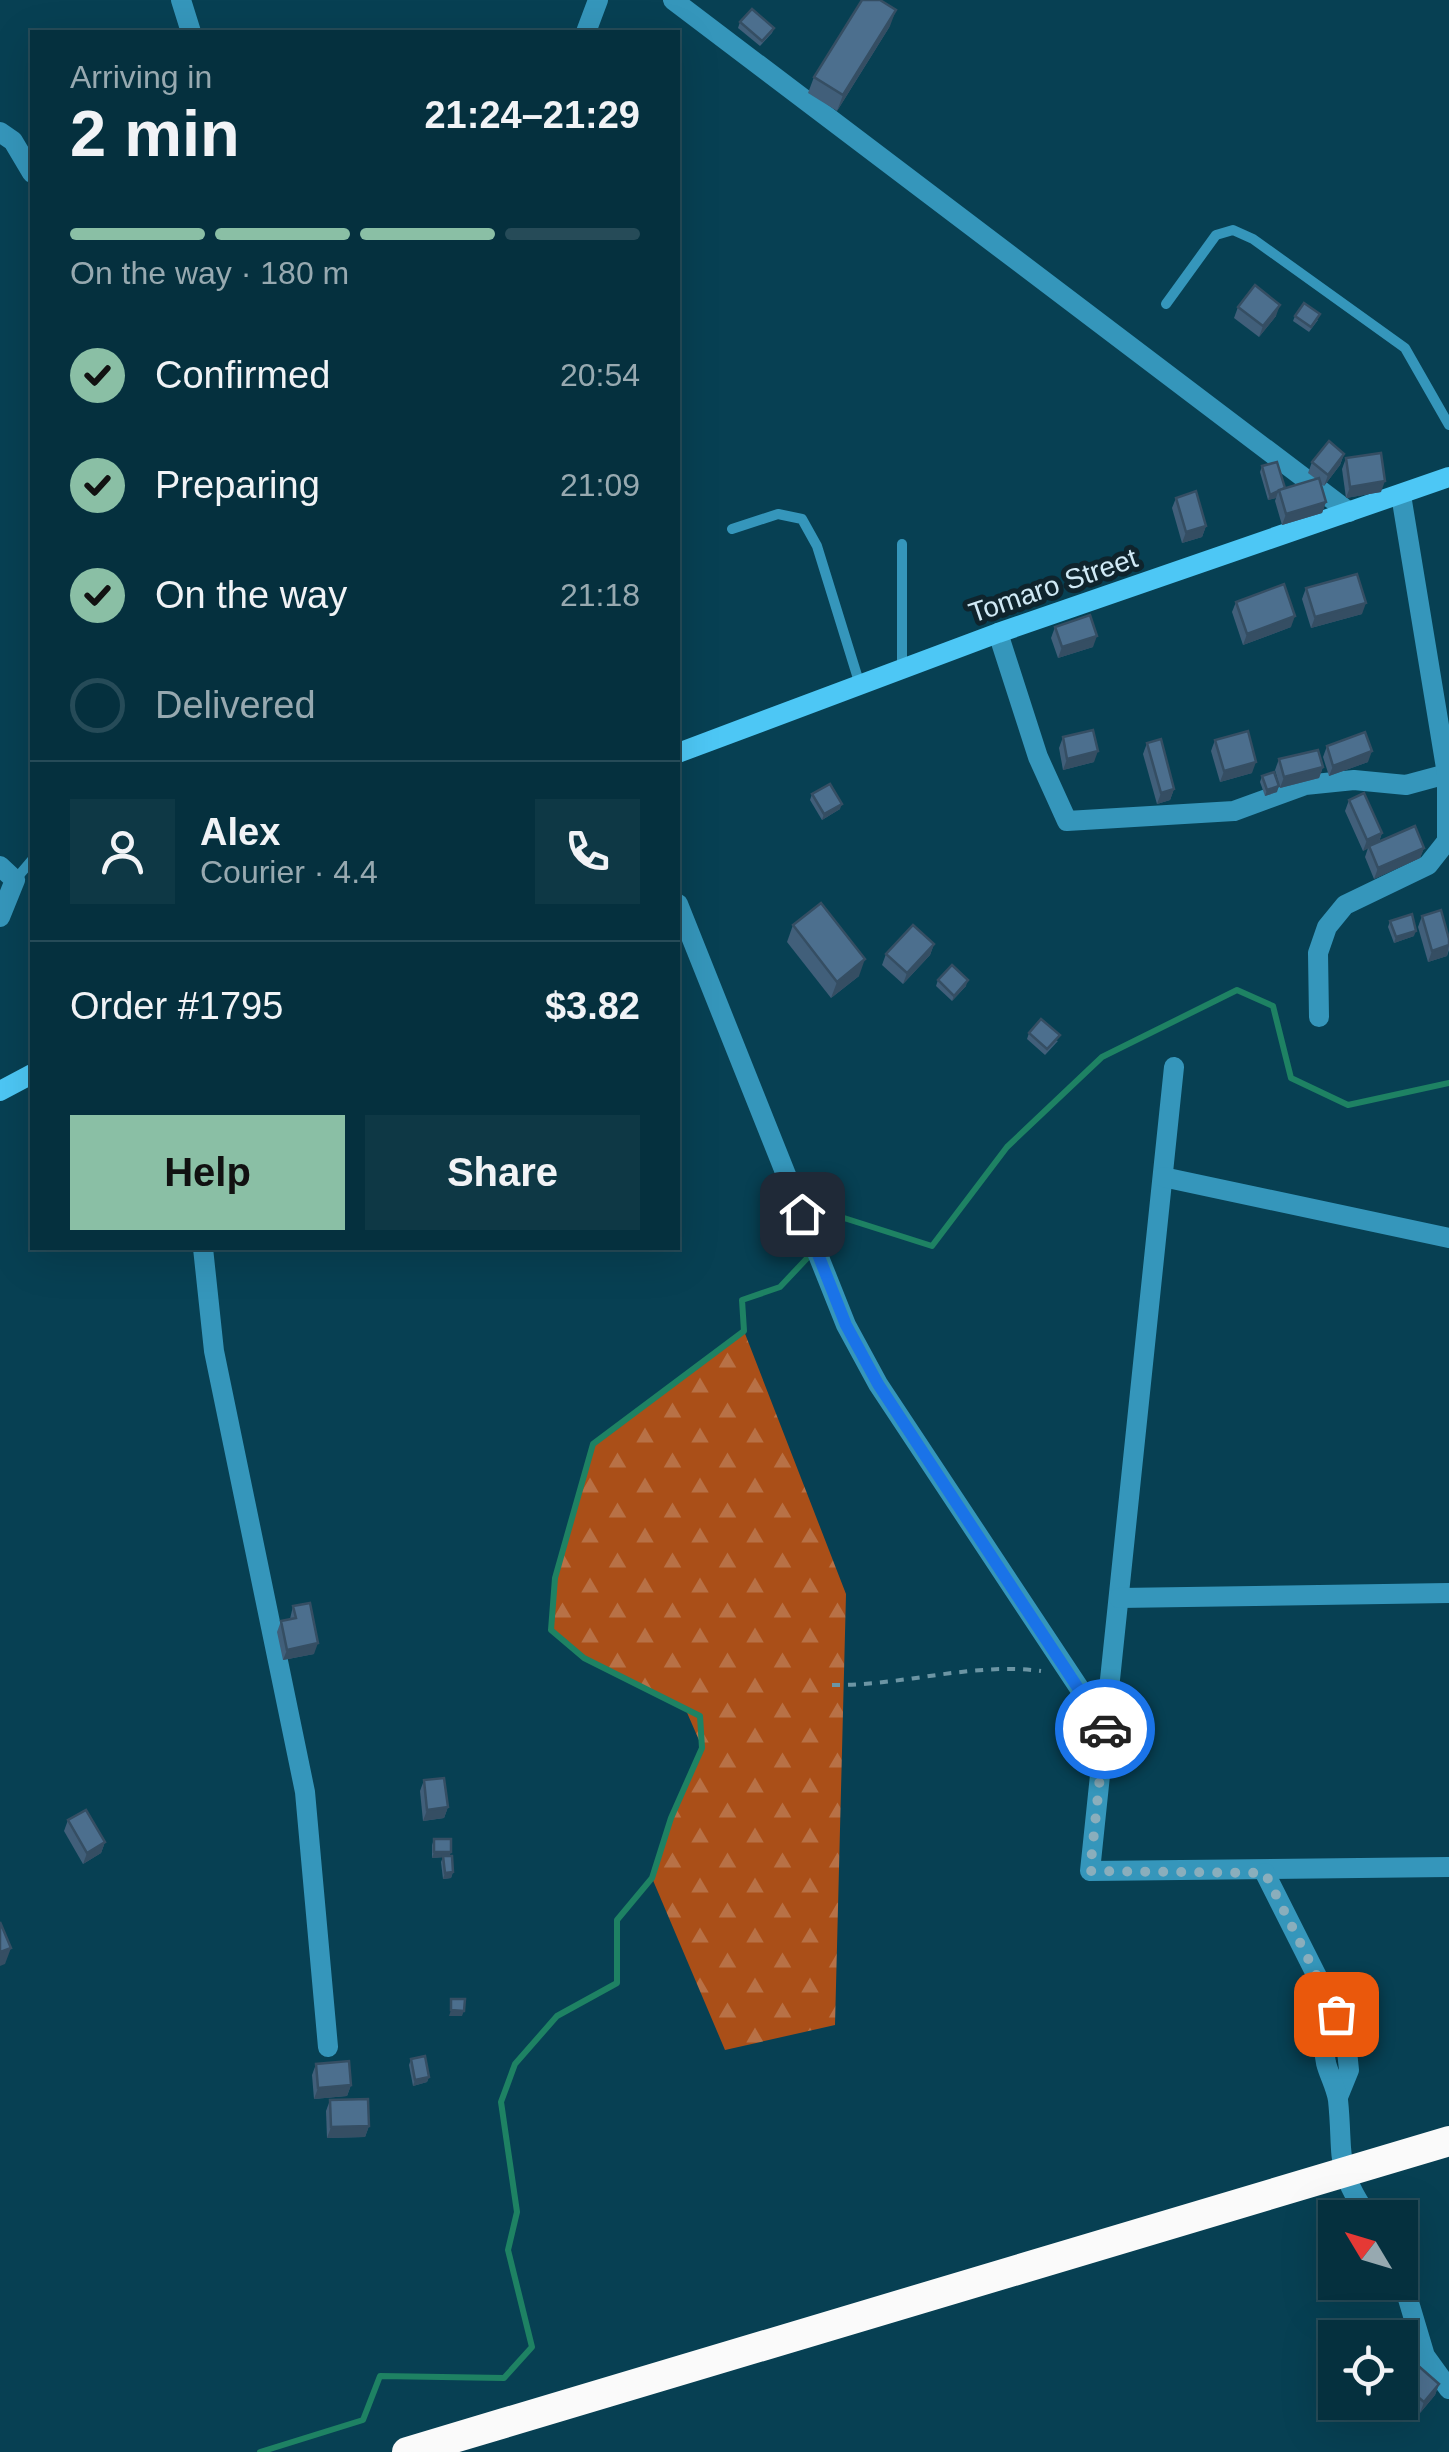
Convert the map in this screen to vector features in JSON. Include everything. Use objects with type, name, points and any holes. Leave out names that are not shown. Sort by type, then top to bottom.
[{"type":"highway","points":[[464,2452],[1345,2181],[1449,2141]]},
{"type":"highway","points":[[407,2452],[1345,2181],[1449,2159]]},
{"type":"street","points":[[181,0],[191,30]]},
{"type":"street","points":[[587,30],[598,0]]},
{"type":"street","points":[[677,1],[1350,512]]},
{"type":"street","points":[[0,132],[12,142],[30,170]]},
{"type":"street","name":"Tomaro Street","points":[[680,752],[998,632],[1449,477]]},
{"type":"street","points":[[1319,1018],[1318,952],[1327,926],[1346,905],[1428,865],[1441,854],[1447,841],[1447,774],[1400,495]]},
{"type":"street","points":[[998,632],[1038,758],[1067,821],[1234,811],[1305,785],[1354,780],[1406,785],[1447,774]]},
{"type":"street","points":[[0,916],[8,873]]},
{"type":"street","points":[[680,909],[846,1325],[878,1384],[1105,1726]]},
{"type":"street","points":[[1174,1067],[1090,1871],[1265,1873],[1449,1867]]},
{"type":"street","points":[[0,1091],[30,1075]]},
{"type":"street","points":[[1163,1177],[1449,1238]]},
{"type":"street","points":[[203,1250],[214,1351],[305,1792],[328,2047]]},
{"type":"street","points":[[1119,1598],[1449,1593]]},
{"type":"street","points":[[1265,1873],[1326,1997],[1326,2062],[1338,2097],[1345,2181],[1357,2200]]},
{"type":"street","points":[[1408,2300],[1425,2356],[1449,2390]]},
{"type":"lane","points":[[1166,304],[1216,236],[1232,230],[1253,239],[1405,348],[1449,425]]},
{"type":"lane","points":[[732,529],[778,514],[802,518],[822,562],[860,685]]},
{"type":"lane","points":[[902,544],[902,669]]},
{"type":"lane","points":[[8,873],[30,861]]},
{"type":"path","points":[[832,1685],[883,1686],[1008,1667],[1071,1674]]},
{"type":"green space","points":[[744,1331],[846,1594],[835,2025],[725,2050],[652,1878],[671,1818],[702,1747],[685,1708],[584,1658],[551,1630],[555,1578],[593,1444]]},
{"type":"building","points":[[862,0],[880,0],[896,10],[843,95],[814,77]]},
{"type":"building","points":[[752,9],[774,28],[762,41],[740,22]]},
{"type":"building","points":[[1255,285],[1280,305],[1263,326],[1238,307]]},
{"type":"building","points":[[1304,303],[1320,314],[1311,327],[1295,316]]},
{"type":"building","points":[[1329,441],[1344,454],[1328,475],[1312,462]]},
{"type":"building","points":[[1381,453],[1385,481],[1350,487],[1346,458]]},
{"type":"building","points":[[1277,462],[1285,488],[1270,495],[1262,466]]},
{"type":"building","points":[[1319,478],[1326,502],[1286,514],[1279,490]]},
{"type":"building","points":[[1196,491],[1206,526],[1186,532],[1176,498]]},
{"type":"building","points":[[1357,574],[1366,603],[1315,617],[1306,588]]},
{"type":"building","points":[[1284,584],[1295,616],[1247,634],[1236,602]]},
{"type":"building","points":[[1090,615],[1097,636],[1062,647],[1055,627]]},
{"type":"building","points":[[1093,730],[1098,751],[1067,759],[1063,737]]},
{"type":"building","points":[[1248,731],[1256,762],[1224,771],[1215,740]]},
{"type":"building","points":[[1365,732],[1372,751],[1333,766],[1327,746]]},
{"type":"building","points":[[1161,739],[1174,789],[1161,793],[1147,743]]},
{"type":"building","points":[[1318,750],[1323,767],[1284,777],[1279,759]]},
{"type":"building","points":[[1274,772],[1279,786],[1267,790],[1262,776]]},
{"type":"building","points":[[830,784],[842,804],[824,814],[812,794]]},
{"type":"building","points":[[1364,793],[1382,833],[1367,840],[1349,800]]},
{"type":"building","points":[[1415,826],[1424,848],[1378,868],[1369,846]]},
{"type":"building","points":[[821,903],[865,959],[837,982],[793,925]]},
{"type":"building","points":[[1441,910],[1449,945],[1432,951],[1422,916]]},
{"type":"building","points":[[1412,914],[1416,931],[1396,937],[1390,921]]},
{"type":"building","points":[[913,925],[934,944],[907,973],[886,954]]},
{"type":"building","points":[[952,965],[968,980],[954,996],[938,980]]},
{"type":"building","points":[[1041,1019],[1060,1035],[1047,1049],[1029,1033]]},
{"type":"building","points":[[310,1603],[318,1643],[287,1650],[281,1621],[296,1618],[293,1606]]},
{"type":"building","points":[[444,1778],[448,1807],[427,1810],[424,1780]]},
{"type":"building","points":[[86,1810],[105,1842],[87,1853],[68,1820]]},
{"type":"building","points":[[434,1839],[451,1839],[451,1852],[434,1852]]},
{"type":"building","points":[[443,1856],[452,1856],[453,1872],[445,1873]]},
{"type":"building","points":[[0,1922],[11,1948],[0,1952]]},
{"type":"building","points":[[451,1999],[465,1999],[464,2011],[451,2010]]},
{"type":"building","points":[[425,2056],[429,2077],[415,2080],[411,2059]]},
{"type":"building","points":[[349,2061],[351,2085],[318,2088],[316,2064]]},
{"type":"building","points":[[368,2099],[369,2126],[331,2127],[330,2100]]},
{"type":"building","points":[[1418,2366],[1439,2384],[1424,2402],[1418,2397]]},
{"type":"waterway","points":[[820,1244],[844,1218],[932,1246],[1007,1147],[1102,1057],[1237,990],[1273,1006],[1291,1078],[1348,1105],[1449,1083]]},
{"type":"waterway","points":[[260,2452],[363,2420],[380,2376],[504,2378],[532,2347],[508,2250],[517,2212],[501,2102],[515,2064],[557,2016],[617,1983],[617,1920],[652,1878],[671,1818],[702,1748],[700,1716],[584,1658],[551,1630],[555,1578],[593,1444],[744,1331],[742,1300],[780,1287],[812,1253]]},
{"type":"way so far","points":[[1105,1729],[1090,1871],[1265,1873],[1336,2014]]},
{"type":"route","points":[[802,1214],[846,1325],[878,1384],[1105,1729]]}]
